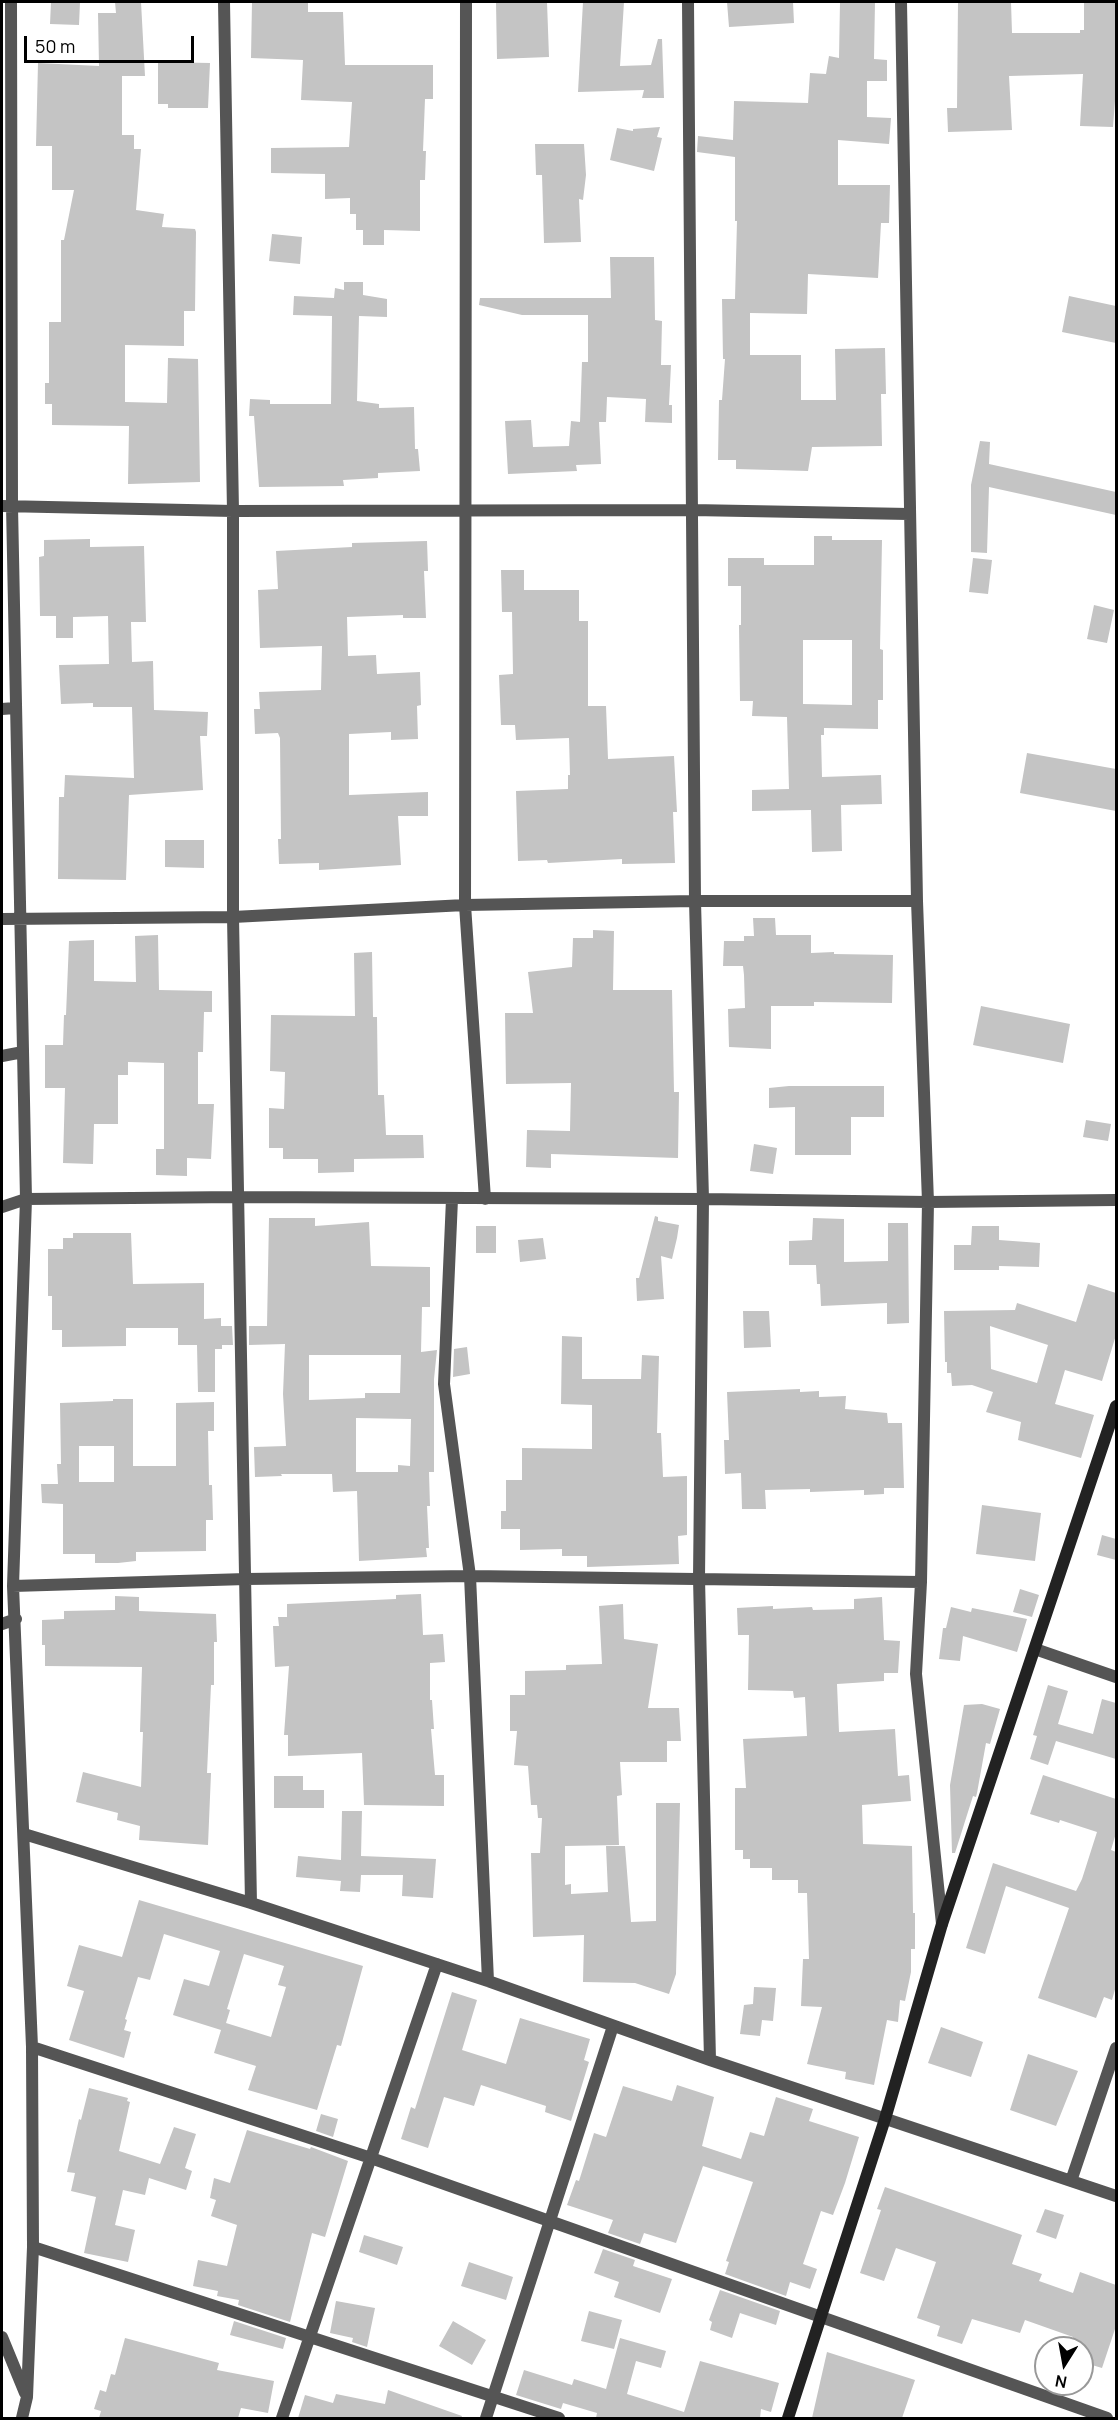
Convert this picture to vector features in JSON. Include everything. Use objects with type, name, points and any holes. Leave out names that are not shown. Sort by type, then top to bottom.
[{"type":"street","points":[[11,2],[7,506],[15,708],[26,1199],[14,1586],[32,2047],[33,2247],[27,2397],[22,2418]]},
{"type":"street","points":[[224,2],[233,511],[233,917],[251,1904]]},
{"type":"street","points":[[465,2],[465,905],[485,1199]]},
{"type":"street","points":[[688,2],[695,901],[703,1199],[699,1578],[710,2060]]},
{"type":"street","points":[[901,2],[917,901],[928,1202],[921,1582],[916,1674],[942,1924]]},
{"type":"street","points":[[7,506],[233,511],[692,510],[909,513]]},
{"type":"street","points":[[2,709],[15,708]]},
{"type":"street","points":[[2,919],[233,917],[465,905],[695,901],[917,901]]},
{"type":"street","points":[[2,1056],[22,1052]]},
{"type":"street","points":[[2,1207],[26,1199],[238,1197],[928,1202],[1116,1200]]},
{"type":"street","points":[[452,1198],[444,1384],[470,1576],[488,1981]]},
{"type":"street","points":[[788,2418],[885,2119],[942,1924],[1116,1406]]},
{"type":"street","points":[[14,1586],[246,1579],[470,1576],[921,1582]]},
{"type":"street","points":[[2,1624],[16,1619]]},
{"type":"street","points":[[1035,1649],[1116,1677]]},
{"type":"street","points":[[24,1834],[437,1964],[710,2060],[1116,2196]]},
{"type":"street","points":[[282,2418],[437,1964]]},
{"type":"street","points":[[486,2418],[613,2026]]},
{"type":"street","points":[[32,2047],[371,2158],[1107,2418]]},
{"type":"street","points":[[1071,2181],[1116,2048]]},
{"type":"street","points":[[33,2247],[559,2418]]},
{"type":"street","points":[[2,2337],[27,2397]]},
{"type":"building","points":[[51,2],[80,2],[79,25],[50,24]]},
{"type":"building","points":[[115,2],[141,2],[145,76],[122,76],[122,135],[134,135],[134,149],[141,149],[136,210],[164,214],[162,227],[195,229],[196,232],[195,311],[184,311],[184,346],[125,345],[125,402],[167,403],[168,358],[198,359],[200,482],[128,484],[129,426],[52,425],[52,404],[45,404],[45,383],[49,383],[49,322],[61,322],[61,240],[64,240],[74,190],[52,190],[52,146],[36,146],[38,63],[99,66],[98,13],[116,13]]},
{"type":"building","points":[[252,2],[308,2],[308,12],[343,12],[345,65],[433,65],[433,99],[425,99],[423,151],[426,151],[425,180],[420,180],[420,231],[384,230],[384,245],[363,245],[363,230],[356,230],[356,214],[350,214],[350,198],[325,199],[325,174],[271,173],[271,148],[349,147],[352,102],[301,100],[303,60],[251,58]]},
{"type":"building","points":[[496,2],[547,2],[549,57],[497,59]]},
{"type":"building","points":[[583,2],[624,2],[620,66],[651,65],[658,39],[662,39],[664,98],[642,98],[644,90],[578,92]]},
{"type":"building","points":[[727,2],[793,2],[794,23],[729,27]]},
{"type":"building","points":[[840,2],[875,2],[874,59],[887,60],[887,81],[867,81],[867,117],[891,118],[889,144],[838,140],[838,185],[890,185],[889,223],[881,223],[878,278],[808,274],[807,314],[750,313],[750,355],[801,355],[801,400],[836,400],[835,349],[885,348],[886,394],[881,394],[882,446],[812,447],[808,471],[736,469],[736,460],[718,460],[719,400],[722,400],[725,359],[723,359],[722,299],[735,299],[737,221],[735,221],[735,157],[697,152],[698,136],[733,140],[734,101],[808,103],[810,73],[826,74],[829,56],[839,58]]},
{"type":"building","points":[[958,2],[1011,2],[1012,33],[1080,33],[1080,30],[1084,30],[1084,2],[1116,2],[1116,88],[1113,127],[1080,126],[1083,74],[1009,76],[1012,130],[948,132],[947,108],[957,108]]},
{"type":"building","points":[[158,62],[210,63],[208,108],[168,108],[168,104],[158,104]]},
{"type":"building","points":[[660,127],[657,137],[662,138],[654,171],[610,160],[617,128],[633,131],[633,129]]},
{"type":"building","points":[[535,144],[584,144],[586,175],[583,200],[579,199],[581,242],[544,243],[542,175],[536,175]]},
{"type":"building","points":[[272,234],[302,237],[300,264],[269,261]]},
{"type":"building","points":[[610,257],[654,257],[655,320],[662,321],[661,365],[671,365],[669,405],[672,405],[672,423],[645,422],[646,399],[607,397],[606,422],[599,422],[601,464],[576,465],[577,471],[508,474],[505,421],[531,420],[533,447],[569,446],[571,421],[580,422],[582,362],[588,362],[588,315],[522,315],[479,305],[480,298],[611,298]]},
{"type":"building","points":[[344,282],[363,282],[363,295],[387,299],[387,317],[359,316],[357,401],[379,404],[379,408],[414,407],[415,449],[418,449],[420,471],[378,473],[378,478],[343,480],[344,486],[259,487],[254,416],[249,416],[250,399],[270,400],[270,404],[331,404],[332,316],[293,315],[294,296],[334,298],[335,288],[344,290]]},
{"type":"building","points":[[1069,296],[1116,306],[1116,343],[1062,332]]},
{"type":"building","points":[[980,441],[990,442],[989,464],[1116,492],[1116,515],[989,487],[987,553],[971,552],[971,485]]},
{"type":"building","points":[[814,536],[832,536],[832,540],[882,540],[880,649],[883,650],[883,700],[878,700],[878,729],[824,728],[824,735],[821,735],[822,777],[881,775],[882,804],[841,805],[842,851],[812,852],[811,810],[752,811],[752,790],[789,789],[787,717],[752,716],[753,701],[740,701],[741,586],[728,586],[728,558],[764,558],[764,565],[814,565]],"holes":[[[803,640],[852,640],[852,705],[803,704]]]},
{"type":"building","points":[[90,539],[90,547],[144,546],[146,622],[131,622],[132,662],[153,661],[154,710],[208,712],[207,736],[200,736],[203,790],[129,795],[126,880],[58,879],[59,797],[64,797],[65,775],[134,778],[132,707],[93,707],[93,703],[61,704],[59,665],[109,664],[108,616],[73,617],[73,638],[56,638],[56,616],[40,616],[39,557],[44,556],[44,540]]},
{"type":"building","points":[[427,541],[428,571],[424,571],[426,618],[403,618],[403,615],[347,617],[348,656],[376,655],[377,674],[420,672],[421,705],[417,706],[418,739],[391,740],[391,732],[349,734],[349,795],[428,792],[428,816],[398,816],[401,865],[319,870],[319,863],[279,864],[278,839],[281,839],[280,738],[278,733],[255,734],[254,709],[260,709],[259,692],[321,690],[322,646],[260,648],[258,590],[278,589],[276,551],[352,547],[352,543]]},
{"type":"building","points":[[973,558],[992,560],[988,594],[969,592]]},
{"type":"building","points":[[501,570],[524,570],[524,590],[579,590],[579,621],[588,621],[588,706],[606,706],[608,759],[674,756],[677,812],[673,812],[675,863],[622,864],[622,859],[548,863],[547,860],[518,861],[516,791],[568,789],[569,738],[516,740],[515,725],[501,725],[499,675],[513,674],[512,612],[502,612]]},
{"type":"building","points":[[1094,605],[1114,610],[1107,643],[1087,639]]},
{"type":"building","points":[[1027,753],[1116,769],[1116,811],[1020,793]]},
{"type":"building","points":[[165,840],[204,840],[204,868],[165,867]]},
{"type":"building","points":[[753,918],[775,918],[776,935],[811,935],[811,953],[893,955],[892,1003],[814,1002],[814,1006],[771,1006],[771,1049],[729,1047],[728,1009],[745,1008],[744,975],[743,966],[723,966],[724,941],[744,941],[744,936],[754,936]]},
{"type":"building","points":[[593,930],[614,931],[613,990],[672,990],[674,1092],[679,1092],[678,1158],[551,1154],[551,1168],[526,1167],[527,1130],[570,1131],[571,1083],[506,1084],[505,1013],[533,1013],[528,972],[572,967],[573,938],[593,938]]},
{"type":"building","points":[[158,935],[159,990],[212,991],[212,1012],[204,1012],[203,1052],[198,1052],[198,1104],[214,1104],[211,1159],[187,1158],[187,1176],[156,1175],[156,1149],[164,1149],[164,1063],[128,1062],[128,1075],[118,1075],[118,1124],[94,1124],[93,1164],[63,1163],[65,1088],[45,1088],[45,1045],[63,1045],[69,941],[94,940],[94,981],[136,982],[135,936]]},
{"type":"building","points":[[372,952],[373,1017],[377,1017],[378,1095],[384,1095],[386,1135],[423,1135],[424,1158],[354,1159],[354,1172],[318,1173],[318,1159],[283,1159],[283,1148],[269,1148],[269,1108],[284,1109],[285,1072],[270,1071],[271,1015],[355,1016],[354,953]]},
{"type":"building","points":[[981,1006],[1070,1024],[1063,1063],[973,1045]]},
{"type":"building","points":[[884,1086],[884,1117],[851,1117],[851,1155],[795,1155],[795,1107],[769,1108],[769,1088]]},
{"type":"building","points":[[1086,1120],[1111,1124],[1108,1141],[1083,1137]]},
{"type":"building","points":[[754,1144],[777,1148],[773,1174],[750,1171]]},
{"type":"building","points":[[655,1216],[658,1217],[658,1221],[679,1225],[677,1238],[672,1259],[661,1256],[664,1299],[637,1301],[636,1278],[639,1278]]},
{"type":"building","points":[[269,1218],[315,1218],[315,1226],[369,1222],[371,1266],[430,1267],[430,1307],[422,1307],[421,1352],[437,1350],[434,1379],[434,1472],[429,1472],[427,1557],[359,1561],[357,1491],[333,1492],[332,1474],[281,1474],[282,1476],[255,1477],[254,1447],[286,1446],[283,1394],[285,1344],[249,1345],[249,1326],[267,1326]],"holes":[[[309,1355],[401,1355],[400,1393],[365,1393],[365,1398],[309,1400]],[[356,1418],[411,1419],[410,1466],[398,1465],[398,1472],[356,1472]]]},
{"type":"building","points":[[813,1218],[844,1219],[844,1262],[888,1261],[888,1223],[908,1223],[909,1323],[887,1324],[887,1303],[821,1306],[816,1265],[789,1265],[789,1241],[812,1240]]},
{"type":"building","points":[[476,1226],[496,1226],[496,1253],[476,1253]]},
{"type":"building","points":[[972,1226],[999,1226],[999,1240],[1040,1243],[1039,1267],[999,1266],[999,1270],[954,1270],[954,1245],[971,1245]]},
{"type":"building","points":[[73,1233],[131,1233],[133,1284],[204,1283],[204,1319],[221,1318],[221,1326],[232,1326],[233,1345],[222,1345],[222,1349],[215,1349],[215,1392],[198,1392],[197,1345],[178,1345],[178,1328],[126,1328],[126,1346],[62,1347],[62,1330],[52,1330],[52,1296],[48,1296],[48,1249],[63,1249],[63,1238],[73,1238]]},
{"type":"building","points":[[543,1238],[546,1259],[520,1262],[518,1240]]},
{"type":"building","points":[[1088,1284],[1116,1293],[1116,1335],[1102,1381],[1065,1370],[1055,1404],[1094,1415],[1081,1458],[1018,1440],[1021,1422],[986,1412],[993,1392],[972,1385],[952,1386],[951,1373],[947,1373],[947,1362],[945,1362],[944,1311],[1015,1310],[1017,1303],[1076,1322]],"holes":[[[990,1326],[1048,1345],[1037,1383],[991,1369]]]},
{"type":"building","points":[[743,1311],[769,1311],[771,1347],[744,1348]]},
{"type":"building","points":[[562,1336],[582,1337],[582,1379],[641,1379],[642,1355],[659,1356],[657,1433],[661,1433],[663,1477],[687,1476],[687,1535],[678,1536],[679,1564],[587,1567],[587,1556],[562,1556],[562,1549],[520,1550],[520,1529],[501,1529],[501,1511],[506,1511],[506,1480],[522,1480],[522,1448],[592,1449],[592,1405],[561,1404]]},
{"type":"building","points":[[467,1347],[470,1374],[453,1377],[454,1349]]},
{"type":"building","points":[[800,1389],[800,1392],[819,1391],[819,1397],[846,1396],[845,1409],[887,1413],[888,1423],[902,1423],[904,1488],[884,1488],[884,1494],[864,1495],[864,1490],[810,1492],[810,1489],[765,1490],[766,1509],[742,1509],[741,1473],[725,1474],[724,1440],[729,1440],[727,1392]]},
{"type":"building","points":[[113,1399],[133,1399],[133,1466],[176,1466],[176,1403],[214,1402],[214,1431],[208,1431],[209,1485],[212,1485],[213,1520],[206,1520],[206,1551],[136,1552],[136,1561],[118,1563],[95,1563],[95,1554],[63,1554],[63,1504],[42,1503],[41,1484],[58,1484],[57,1464],[61,1464],[60,1403],[113,1401]],"holes":[[[79,1446],[114,1446],[114,1482],[79,1482]]]},
{"type":"building","points":[[982,1505],[1041,1513],[1035,1561],[976,1554]]},
{"type":"building","points":[[1102,1535],[1116,1539],[1116,1560],[1097,1555]]},
{"type":"building","points":[[1020,1589],[1039,1595],[1032,1617],[1013,1612]]},
{"type":"building","points":[[421,1594],[423,1635],[443,1634],[445,1662],[430,1663],[430,1700],[432,1700],[434,1729],[431,1729],[435,1775],[444,1775],[444,1806],[364,1805],[362,1753],[288,1756],[288,1735],[284,1735],[289,1666],[275,1667],[273,1626],[279,1626],[278,1617],[287,1617],[287,1604],[396,1599],[396,1595]]},
{"type":"building","points":[[115,1596],[139,1597],[139,1611],[216,1614],[217,1642],[214,1642],[214,1685],[211,1685],[207,1773],[211,1773],[208,1845],[139,1840],[140,1826],[117,1820],[118,1813],[76,1802],[83,1772],[141,1787],[142,1667],[45,1666],[42,1620],[64,1619],[64,1611],[115,1610]]},
{"type":"building","points":[[882,1597],[884,1640],[900,1641],[898,1673],[884,1673],[884,1681],[837,1684],[839,1732],[895,1729],[898,1776],[909,1775],[911,1801],[862,1805],[863,1844],[912,1846],[913,1913],[915,1913],[915,1949],[911,1949],[911,1972],[905,2001],[900,2000],[898,2022],[887,2020],[874,2085],[845,2079],[846,2072],[807,2064],[822,2007],[801,2006],[803,1959],[809,1959],[807,1893],[798,1893],[798,1880],[772,1880],[772,1868],[750,1868],[750,1859],[743,1859],[743,1850],[735,1850],[735,1788],[746,1788],[743,1739],[807,1736],[805,1697],[794,1698],[793,1691],[748,1690],[749,1635],[738,1635],[737,1608],[773,1606],[773,1609],[812,1607],[813,1610],[854,1609],[854,1599]]},
{"type":"building","points":[[623,1604],[624,1639],[658,1644],[648,1708],[679,1708],[681,1741],[667,1741],[667,1762],[620,1762],[622,1795],[617,1796],[619,1845],[565,1846],[565,1885],[571,1884],[571,1894],[608,1892],[606,1846],[625,1846],[631,1922],[656,1921],[656,1803],[680,1803],[676,1974],[669,1994],[635,1983],[583,1982],[584,1935],[533,1937],[531,1853],[540,1853],[542,1818],[538,1818],[537,1805],[531,1805],[528,1766],[514,1765],[517,1731],[510,1731],[510,1695],[525,1695],[525,1671],[566,1670],[566,1665],[602,1664],[599,1606]]},
{"type":"building","points":[[951,1607],[971,1612],[972,1608],[1027,1619],[1017,1652],[963,1636],[960,1661],[939,1659],[943,1628],[946,1628]]},
{"type":"building","points":[[1048,1685],[1068,1691],[1058,1724],[1093,1734],[1102,1699],[1116,1703],[1116,1759],[1056,1741],[1048,1765],[1030,1759],[1037,1736],[1033,1735]]},
{"type":"building","points":[[982,1704],[1000,1709],[990,1744],[986,1743],[976,1797],[973,1796],[955,1853],[952,1853],[950,1785],[964,1705]]},
{"type":"building","points":[[1043,1775],[1116,1799],[1116,1833],[1111,1850],[1116,1852],[1116,1986],[1112,2000],[1104,1997],[1096,2018],[1038,1998],[1069,1908],[1006,1886],[985,1954],[966,1948],[993,1863],[1076,1891],[1082,1879],[1097,1832],[1060,1820],[1059,1823],[1030,1814]]},
{"type":"building","points":[[274,1776],[303,1776],[303,1790],[324,1790],[324,1808],[274,1808]]},
{"type":"building","points":[[342,1811],[362,1811],[361,1856],[436,1859],[433,1898],[402,1896],[403,1875],[361,1875],[360,1892],[340,1891],[341,1881],[296,1877],[298,1856],[341,1860]]},
{"type":"building","points":[[139,1900],[363,1966],[341,2046],[337,2045],[317,2110],[248,2090],[256,2066],[214,2053],[221,2030],[173,2015],[184,1979],[209,1986],[220,1951],[164,1934],[150,1980],[138,1977],[125,2019],[127,2020],[124,2030],[131,2032],[124,2058],[69,2040],[84,1991],[67,1986],[79,1945],[122,1957]],"holes":[[[244,1954],[284,1966],[278,1985],[286,1987],[271,2037],[226,2023],[230,2010],[227,2009]]]},
{"type":"building","points":[[754,1987],[776,1988],[773,2021],[762,2020],[760,2036],[740,2034],[744,2005],[753,2004]]},
{"type":"building","points":[[452,1992],[477,2000],[462,2050],[506,2064],[520,2018],[590,2039],[584,2060],[589,2062],[571,2121],[545,2112],[546,2106],[481,2085],[474,2106],[444,2097],[428,2148],[401,2139],[411,2107],[415,2109]]},
{"type":"building","points":[[941,2027],[983,2042],[971,2077],[928,2063]]},
{"type":"building","points":[[1028,2054],[1078,2071],[1056,2126],[1010,2110]]},
{"type":"building","points":[[677,2085],[714,2097],[702,2146],[741,2159],[750,2132],[764,2136],[776,2097],[813,2109],[809,2121],[859,2137],[833,2215],[821,2211],[803,2264],[817,2269],[810,2289],[790,2282],[786,2296],[725,2274],[729,2262],[726,2261],[753,2182],[703,2166],[676,2243],[644,2233],[640,2244],[608,2233],[613,2220],[567,2205],[576,2180],[579,2181],[594,2133],[606,2137],[623,2086],[672,2101]]},
{"type":"building","points":[[89,2088],[128,2098],[127,2101],[130,2102],[119,2151],[160,2164],[174,2127],[196,2134],[185,2168],[192,2171],[186,2190],[149,2178],[145,2195],[123,2190],[115,2225],[135,2230],[128,2262],[84,2253],[96,2197],[71,2191],[75,2173],[67,2172],[79,2119],[81,2120]]},
{"type":"building","points":[[321,2114],[338,2119],[333,2137],[316,2131]]},
{"type":"building","points":[[247,2130],[310,2149],[311,2147],[348,2161],[325,2237],[312,2233],[290,2322],[238,2305],[239,2300],[217,2296],[218,2291],[193,2286],[198,2260],[227,2266],[237,2225],[211,2216],[216,2200],[210,2198],[214,2178],[230,2183]]},
{"type":"building","points":[[885,2187],[1022,2235],[1012,2264],[1042,2274],[1039,2281],[1073,2293],[1080,2272],[1116,2285],[1116,2326],[1102,2368],[1094,2366],[1094,2336],[1070,2336],[1025,2320],[1020,2333],[972,2319],[962,2344],[937,2336],[940,2326],[917,2318],[936,2262],[896,2248],[884,2281],[860,2273],[881,2210],[877,2209]]},
{"type":"building","points":[[1045,2209],[1064,2215],[1056,2239],[1036,2232]]},
{"type":"building","points":[[364,2235],[403,2247],[397,2265],[359,2252]]},
{"type":"building","points":[[603,2249],[635,2260],[633,2266],[672,2279],[660,2313],[614,2297],[619,2282],[594,2273]]},
{"type":"building","points":[[469,2262],[513,2277],[506,2300],[461,2286]]},
{"type":"building","points":[[720,2290],[780,2311],[776,2325],[740,2313],[732,2338],[710,2330],[712,2322],[709,2320]]},
{"type":"building","points":[[336,2301],[375,2308],[367,2347],[352,2342],[353,2338],[330,2333]]},
{"type":"building","points":[[589,2311],[622,2320],[614,2349],[581,2341]]},
{"type":"building","points":[[234,2321],[286,2338],[283,2349],[230,2335]]},
{"type":"building","points":[[453,2321],[486,2340],[472,2365],[439,2346]]},
{"type":"building","points":[[125,2338],[219,2363],[217,2370],[274,2381],[268,2413],[241,2408],[238,2418],[99,2418],[101,2411],[94,2409],[100,2390],[106,2392],[111,2374],[115,2375]]},
{"type":"building","points":[[620,2338],[666,2351],[661,2368],[636,2361],[627,2394],[684,2412],[700,2361],[779,2383],[771,2412],[761,2409],[760,2418],[596,2418],[597,2413],[563,2403],[561,2409],[516,2395],[524,2370],[572,2385],[574,2379],[606,2389]]},
{"type":"building","points":[[827,2352],[915,2380],[902,2418],[812,2418]]},
{"type":"building","points":[[388,2390],[462,2416],[461,2418],[298,2418],[305,2395],[333,2403],[336,2394],[385,2404]]}]
